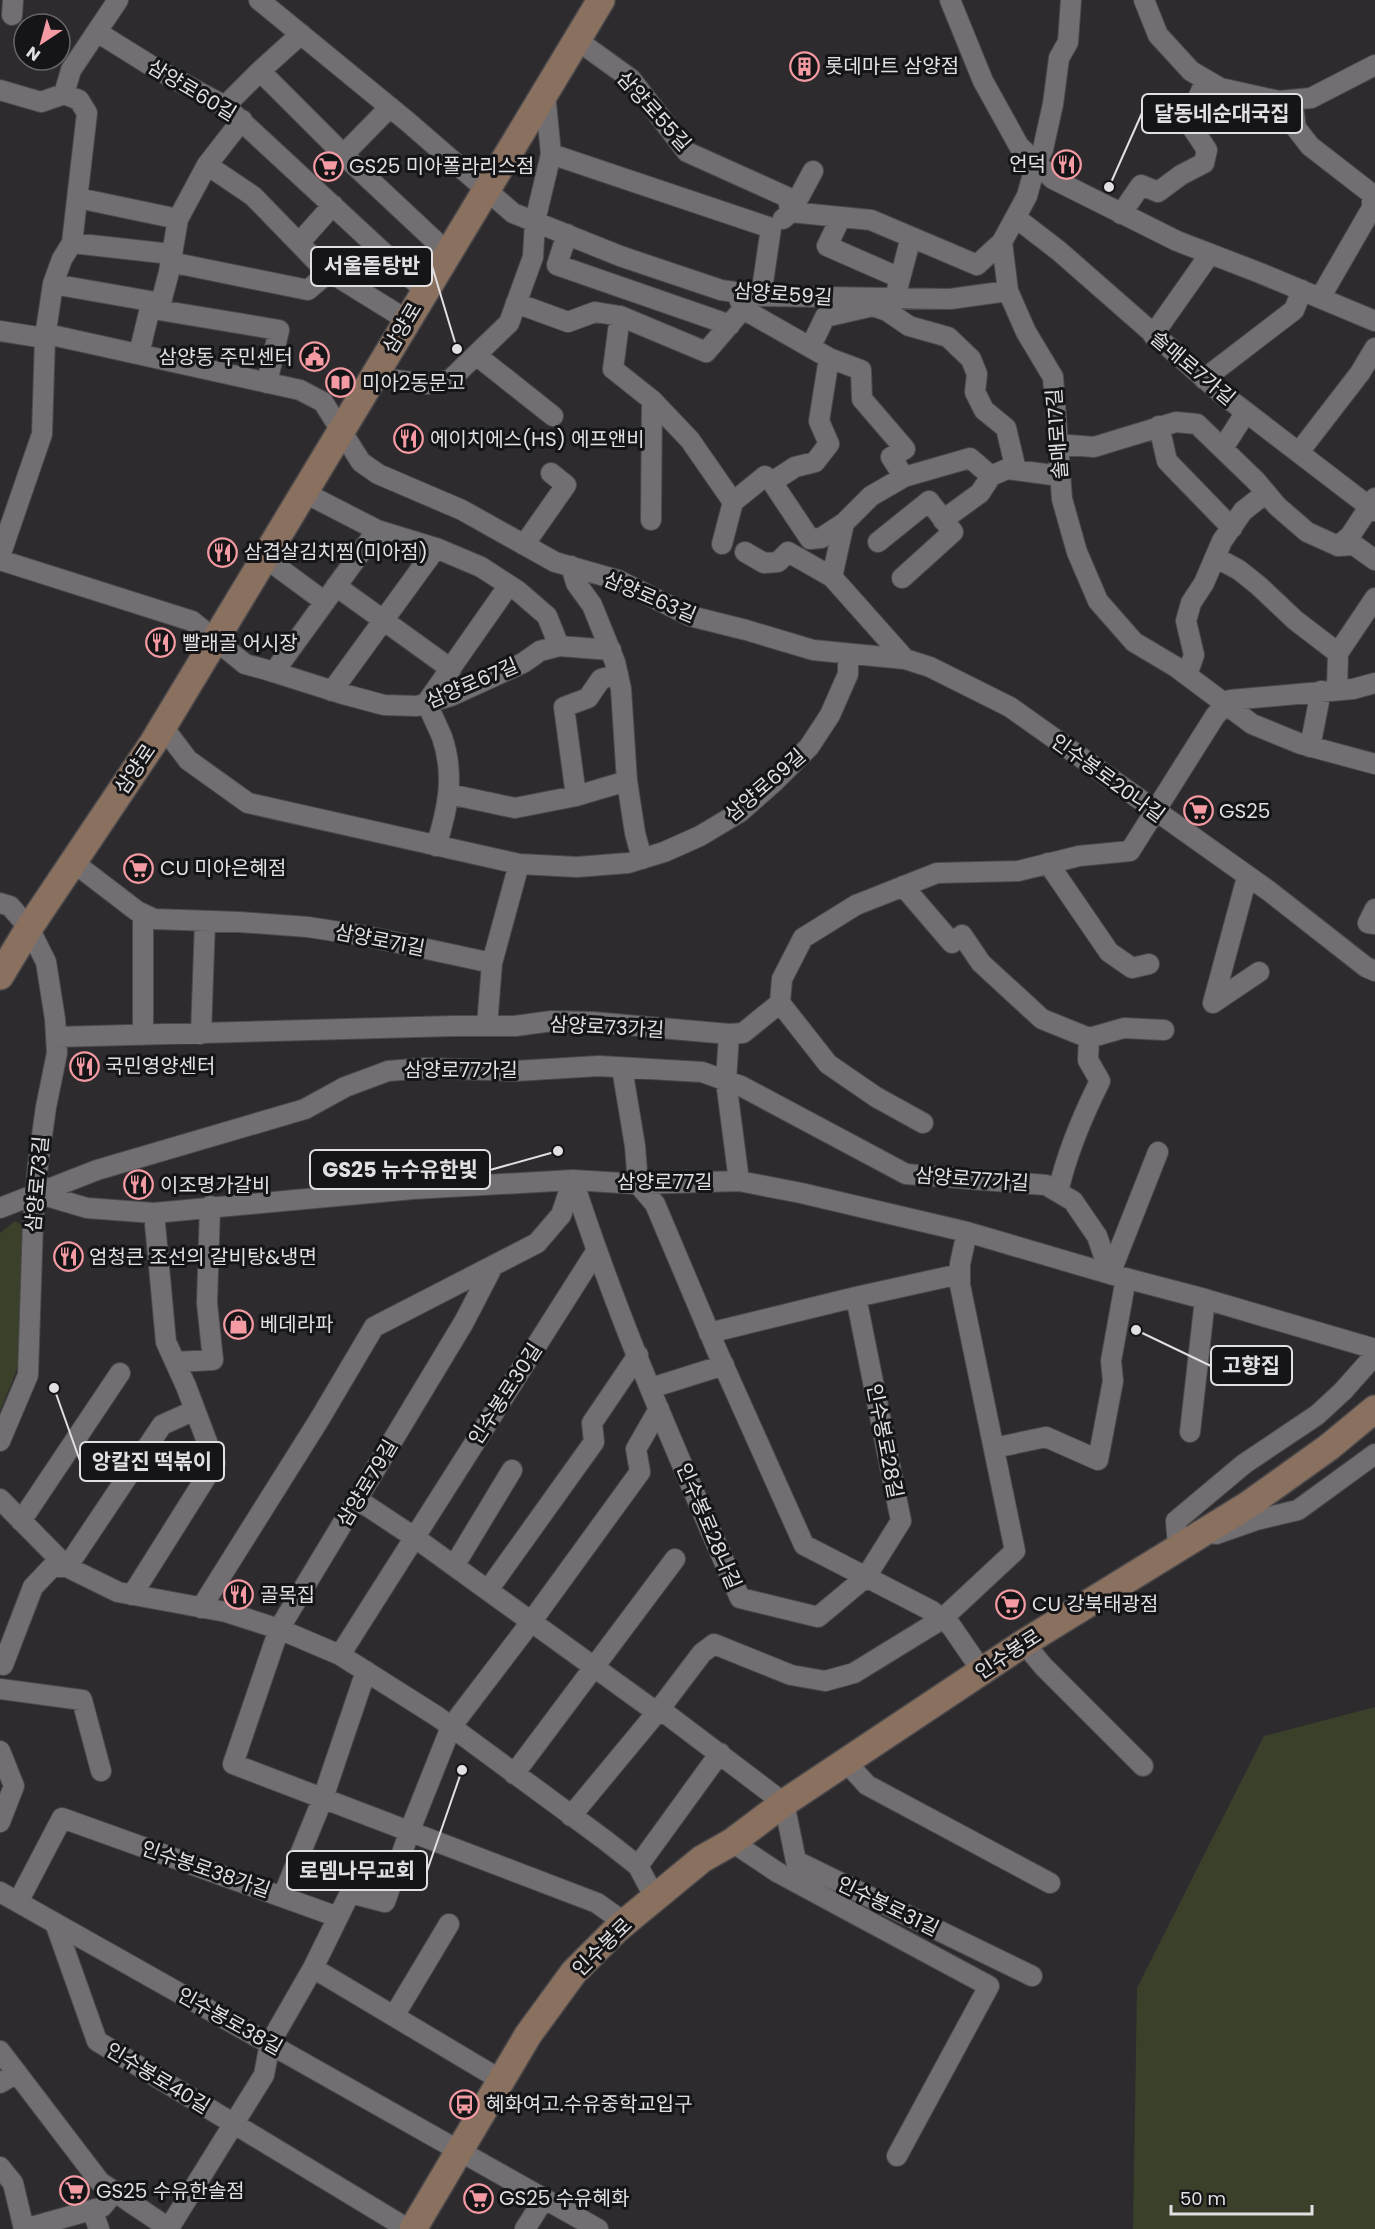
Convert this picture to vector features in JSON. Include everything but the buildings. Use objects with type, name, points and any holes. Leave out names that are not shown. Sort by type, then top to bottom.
[{"type":"main road","name":"삼양로","points":[[0,976],[29,928],[163,727],[601,0]]},
{"type":"main road","name":"인수봉로","points":[[413,2229],[528,2035],[574,1972],[625,1923],[702,1859],[732,1842],[784,1803],[1024,1643],[1248,1505],[1329,1447],[1375,1409]]},
{"type":"street","points":[[64,94],[70,70],[118,0]]},
{"type":"street","name":"삼양로59길","points":[[259,0],[390,107],[513,213],[620,256],[722,290],[740,301],[761,296],[950,299],[1008,291]]},
{"type":"street","points":[[950,0],[983,81],[1019,146],[1053,178],[1177,241],[1375,321]]},
{"type":"street","points":[[791,212],[871,220],[976,265],[1002,242],[1027,196],[1036,162],[1043,149],[1053,104],[1059,58],[1068,42],[1071,0]]},
{"type":"street","points":[[1144,0],[1158,36],[1191,71],[1220,88],[1279,101],[1311,98],[1375,65]]},
{"type":"street","name":"삼양로60길","points":[[97,32],[158,70],[225,106],[425,291]]},
{"type":"street","points":[[225,106],[301,34]]},
{"type":"street","name":"삼양로55길","points":[[577,40],[631,79],[687,152],[787,197],[791,212]]},
{"type":"street","points":[[260,71],[343,154],[448,253]]},
{"type":"street","points":[[1122,214],[1141,185],[1158,192],[1181,175],[1203,163],[1207,150],[1191,126],[1191,114],[1206,80]]},
{"type":"street","points":[[0,90],[41,102],[64,94],[79,100],[87,113],[72,243],[62,259],[53,284],[45,337],[42,434],[0,558]]},
{"type":"street","points":[[373,377],[428,384],[450,380],[509,323],[532,257],[534,221],[552,154],[545,93]]},
{"type":"street","points":[[1292,100],[1296,128],[1306,142],[1372,194],[1372,208],[1320,298]]},
{"type":"street","points":[[343,154],[390,107]]},
{"type":"street","points":[[160,306],[178,219],[207,165],[242,120]]},
{"type":"street","points":[[552,154],[771,228]]},
{"type":"street","points":[[207,165],[253,196],[323,268],[407,320]]},
{"type":"street","points":[[761,296],[771,228],[791,212],[813,171]]},
{"type":"street","points":[[78,198],[178,219]]},
{"type":"street","points":[[299,243],[333,205]]},
{"type":"street","points":[[841,217],[827,246],[900,278]]},
{"type":"street","name":"솔매로7가길","points":[[1016,218],[1059,251],[1204,379],[1373,505]]},
{"type":"street","name":"삼양로59길","points":[[567,234],[557,265],[730,325]]},
{"type":"street","points":[[895,299],[911,237]]},
{"type":"street","name":"솔매로17길","points":[[1002,242],[1008,291],[1026,332],[1053,377],[1062,499],[1077,552],[1098,601],[1134,642],[1187,675],[1252,724],[1310,747],[1375,764]]},
{"type":"street","points":[[72,243],[170,258],[308,290],[329,272]]},
{"type":"street","points":[[1153,335],[1210,254]]},
{"type":"street","points":[[53,284],[279,330],[267,383]]},
{"type":"street","points":[[1204,379],[1294,310],[1302,290]]},
{"type":"street","points":[[516,303],[568,322],[595,312],[620,316],[706,352],[730,325],[740,301],[829,358],[861,370],[862,399],[905,449],[891,457],[904,477]]},
{"type":"street","points":[[139,354],[150,308],[160,306]]},
{"type":"street","points":[[811,346],[825,317],[873,306],[887,311],[909,326],[948,338],[971,360],[977,374],[975,392],[984,410],[1006,428],[1016,470]]},
{"type":"street","points":[[620,316],[613,369],[652,400],[690,440],[733,502]]},
{"type":"street","name":"삼양로63길","points":[[0,331],[45,337],[56,336],[300,390],[323,402],[361,462],[378,474],[462,510],[555,562],[618,580],[690,616],[813,650],[848,654]]},
{"type":"street","points":[[1299,452],[1360,373],[1375,348]]},
{"type":"street","points":[[476,355],[553,416]]},
{"type":"street","points":[[772,482],[795,467],[815,462],[829,444],[819,421],[829,358]]},
{"type":"street","points":[[651,520],[652,400]]},
{"type":"street","points":[[1223,448],[1246,412]]},
{"type":"street","points":[[1057,444],[1094,447],[1176,422],[1197,423],[1277,506],[1306,532],[1338,546],[1354,545],[1375,560]]},
{"type":"street","points":[[1159,426],[1167,461],[1232,528]]},
{"type":"street","points":[[722,544],[733,502],[765,476],[772,482],[810,539],[821,538],[844,523],[871,496],[904,477],[969,458],[991,476]]},
{"type":"street","points":[[944,520],[980,493],[991,476],[1007,469],[1060,476]]},
{"type":"street","points":[[524,545],[566,485],[551,473]]},
{"type":"street","points":[[303,492],[377,530],[436,548],[481,567],[509,585],[547,616],[559,646]]},
{"type":"street","points":[[1187,675],[1194,655],[1186,621],[1191,603],[1204,583],[1222,541],[1243,511],[1266,493]]},
{"type":"street","points":[[878,542],[929,501],[953,532],[902,578]]},
{"type":"street","points":[[1338,546],[1350,536],[1373,505]]},
{"type":"street","points":[[832,577],[844,523]]},
{"type":"street","points":[[274,672],[377,530]]},
{"type":"street","points":[[332,691],[436,548]]},
{"type":"street","points":[[745,552],[764,563],[778,562],[788,552],[832,577],[905,659]]},
{"type":"street","points":[[264,557],[383,620],[451,669]]},
{"type":"street","points":[[1215,557],[1239,570],[1259,585],[1295,620],[1338,652]]},
{"type":"street","name":"삼양로67길","points":[[0,558],[192,621],[245,664],[384,705],[417,706],[451,696],[523,663],[540,651],[559,646],[611,650]]},
{"type":"street","points":[[571,566],[576,583],[592,605],[611,650],[618,674],[627,781],[635,833],[642,859]]},
{"type":"street","points":[[436,846],[446,816],[451,780],[442,738],[427,702],[509,585]]},
{"type":"street","points":[[1310,747],[1329,690],[1338,652],[1375,598]]},
{"type":"street","name":"인수봉로20나길","points":[[848,654],[873,654],[905,659],[930,667],[1010,707],[1247,877],[1366,967],[1375,971]]},
{"type":"street","name":"삼양로69길","points":[[163,727],[188,760],[248,802],[519,864],[577,867],[628,862],[664,852],[700,836],[740,812],[774,783],[808,747],[830,715],[848,674],[848,654]]},
{"type":"street","points":[[576,796],[564,707],[588,698],[601,679],[618,674]]},
{"type":"street","points":[[923,1123],[876,1097],[828,1064],[780,1003],[782,979],[803,938],[856,905],[937,873],[1018,870],[1079,856],[1130,851],[1215,716],[1230,700],[1353,689],[1375,683]]},
{"type":"street","points":[[449,794],[515,808],[576,796],[627,781]]},
{"type":"street","name":"삼양로71길","points":[[73,862],[142,914],[154,919],[308,927],[366,936],[492,963]]},
{"type":"street","points":[[1048,863],[1109,952],[1132,968],[1149,964]]},
{"type":"street","points":[[486,1026],[492,963],[519,864]]},
{"type":"street","points":[[1247,877],[1213,1003],[1260,972]]},
{"type":"street","points":[[903,886],[952,943],[962,935],[981,963],[1042,1019],[1089,1038],[1124,1028],[1164,1030]]},
{"type":"street","name":"삼양로73길","points":[[0,903],[10,906],[29,928],[46,962],[56,1019],[57,1053],[40,1141],[33,1222],[28,1375],[0,1441]]},
{"type":"street","points":[[1375,909],[1368,922],[1375,924]]},
{"type":"street","points":[[142,914],[143,1035]]},
{"type":"street","points":[[201,1034],[205,921]]},
{"type":"street","name":"삼양로73가길","points":[[56,1037],[515,1026],[552,1021],[593,1022],[729,1034],[743,1033],[780,1003]]},
{"type":"street","points":[[729,1034],[726,1081],[739,1181]]},
{"type":"street","points":[[1058,1192],[1066,1157],[1100,1081],[1088,1060],[1089,1038]]},
{"type":"street","name":"삼양로77가길","points":[[36,1193],[97,1170],[305,1109],[345,1087],[388,1071],[425,1068],[515,1071],[598,1066],[702,1072],[741,1086],[906,1174],[1046,1185],[1073,1201],[1097,1236],[1118,1276]]},
{"type":"street","points":[[622,1068],[635,1146],[638,1184],[655,1204],[709,1333],[804,1545],[932,1611],[951,1626],[982,1671]]},
{"type":"street","name":"삼양로77가길","points":[[994,1448],[1046,1437],[1098,1460],[1113,1381],[1111,1361],[1118,1276],[1158,1152]]},
{"type":"street","points":[[201,1608],[319,1420],[374,1327],[537,1243],[561,1215],[573,1180]]},
{"type":"street","name":"삼양로77길","points":[[36,1193],[87,1208],[154,1213],[210,1206],[413,1189],[573,1180],[638,1184],[739,1181],[801,1193],[967,1232],[1118,1276]]},
{"type":"street","name":"인수봉로28나길","points":[[573,1180],[597,1250],[659,1409],[740,1598],[818,1617],[866,1577]]},
{"type":"street","points":[[0,1208],[36,1193]]},
{"type":"street","points":[[175,1362],[213,1360],[207,1303],[210,1206]]},
{"type":"street","points":[[132,1595],[214,1463],[195,1410],[166,1342],[154,1213]]},
{"type":"street","points":[[571,1816],[658,1711],[702,1653],[714,1644],[791,1676],[825,1681],[854,1673],[942,1619],[1015,1551],[960,1285],[967,1232]]},
{"type":"street","name":"인수봉로30길","points":[[340,1655],[597,1250]]},
{"type":"street","name":"삼양로79길","points":[[323,1798],[233,1764],[279,1629],[464,1322],[493,1266]]},
{"type":"street","points":[[709,1333],[960,1274]]},
{"type":"street","points":[[1118,1276],[1375,1349]]},
{"type":"street","name":"인수봉로28길","points":[[856,1297],[901,1521],[866,1577]]},
{"type":"street","points":[[1190,1432],[1205,1299]]},
{"type":"street","points":[[1375,1355],[1343,1391],[1317,1415],[1244,1464],[1176,1521],[1178,1547],[1256,1520],[1298,1510],[1375,1454]]},
{"type":"street","points":[[488,1590],[594,1442],[592,1423],[638,1356]]},
{"type":"street","points":[[651,1388],[724,1365]]},
{"type":"street","points":[[21,1521],[120,1373]]},
{"type":"street","points":[[0,2051],[8,2078],[100,2182],[169,2229],[264,2074],[270,2043],[313,1968],[350,1893],[385,1902],[410,1830],[451,1727],[640,1472],[636,1449],[659,1409]]},
{"type":"street","points":[[67,1567],[162,1425],[195,1410]]},
{"type":"street","points":[[454,1566],[512,1470]]},
{"type":"street","points":[[0,1499],[67,1567],[118,1592],[226,1612],[279,1629],[340,1655],[451,1727],[638,1866],[656,1898]]},
{"type":"street","points":[[358,1500],[414,1537],[648,1706],[669,1716],[784,1803]]},
{"type":"street","points":[[514,1774],[675,1559]]},
{"type":"street","points":[[1,1669],[33,1587],[52,1567],[67,1567]]},
{"type":"street","points":[[1024,1643],[1043,1666],[1143,1766]]},
{"type":"street","points":[[283,1896],[323,1798],[366,1671]]},
{"type":"street","points":[[0,1689],[82,1700],[101,1771]]},
{"type":"street","points":[[0,1751],[14,1786],[0,1822]]},
{"type":"street","points":[[638,1866],[720,1754]]},
{"type":"street","points":[[846,1762],[867,1785],[1050,1883]]},
{"type":"street","points":[[323,1798],[597,1902],[625,1923]]},
{"type":"street","name":"인수봉로31길","points":[[784,1803],[796,1861],[1032,1976]]},
{"type":"street","name":"인수봉로38가길","points":[[18,1902],[62,1818],[338,1917]]},
{"type":"street","points":[[732,1842],[777,1872],[989,1986],[897,2156]]},
{"type":"street","name":"인수봉로38길","points":[[0,1892],[598,2229]]},
{"type":"street","name":"인수봉로40길","points":[[55,1923],[97,2041],[408,2229]]},
{"type":"street","points":[[394,2016],[449,1924]]},
{"type":"street","points":[[313,1968],[501,2080]]},
{"type":"street","points":[[0,2167],[13,2183],[24,2229],[102,2207],[115,2192]]},
{"type":"street","points":[[525,2229],[544,2199]]},
{"type":"street","points":[[92,2210],[99,2229]]},
{"type":"green space","points":[[15,1221],[26,1228],[18,1367],[0,1411],[0,1233]]},
{"type":"green space","points":[[1375,1707],[1375,2229],[1133,2229],[1137,1988],[1264,1736]]},
{"type":"place","name":"롯데마트 삼양점","points":[[804,66]]},
{"type":"place","name":"언덕","points":[[1067,164]]},
{"type":"place","name":"GS25 미아폴라리스점","points":[[328,166]]},
{"type":"place","name":"달동네순대국집","points":[[1109,187]]},
{"type":"place","name":"서울돝탕반","points":[[457,349]]},
{"type":"place","name":"삼양동 주민센터","points":[[314,357]]},
{"type":"place","name":"미아2동문고","points":[[341,383]]},
{"type":"place","name":"에이치에스(HS) 에프앤비","points":[[409,439]]},
{"type":"place","name":"삼겹살김치찜(미아점)","points":[[223,552]]},
{"type":"place","name":"빨래골 어시장","points":[[161,643]]},
{"type":"place","name":"GS25","points":[[1198,811]]},
{"type":"place","name":"CU 미아은혜점","points":[[139,868]]},
{"type":"place","name":"국민영양센터","points":[[84,1066]]},
{"type":"place","name":"GS25 뉴수유한빛","points":[[558,1151]]},
{"type":"place","name":"이조명가갈비","points":[[139,1185]]},
{"type":"place","name":"엄청큰 조선의 갈비탕&냉면","points":[[68,1257]]},
{"type":"place","name":"베데라파","points":[[239,1324]]},
{"type":"place","name":"고향집","points":[[1136,1330]]},
{"type":"place","name":"앙칼진 떡볶이","points":[[54,1388]]},
{"type":"place","name":"골목집","points":[[239,1595]]},
{"type":"place","name":"CU 강북태광점","points":[[1011,1604]]},
{"type":"place","name":"로뎀나무교회","points":[[462,1770]]},
{"type":"place","name":"혜화여고.수유중학교입구","points":[[465,2104]]},
{"type":"place","name":"GS25 수유한솔점","points":[[75,2191]]},
{"type":"place","name":"GS25 수유혜화","points":[[478,2198]]}]
